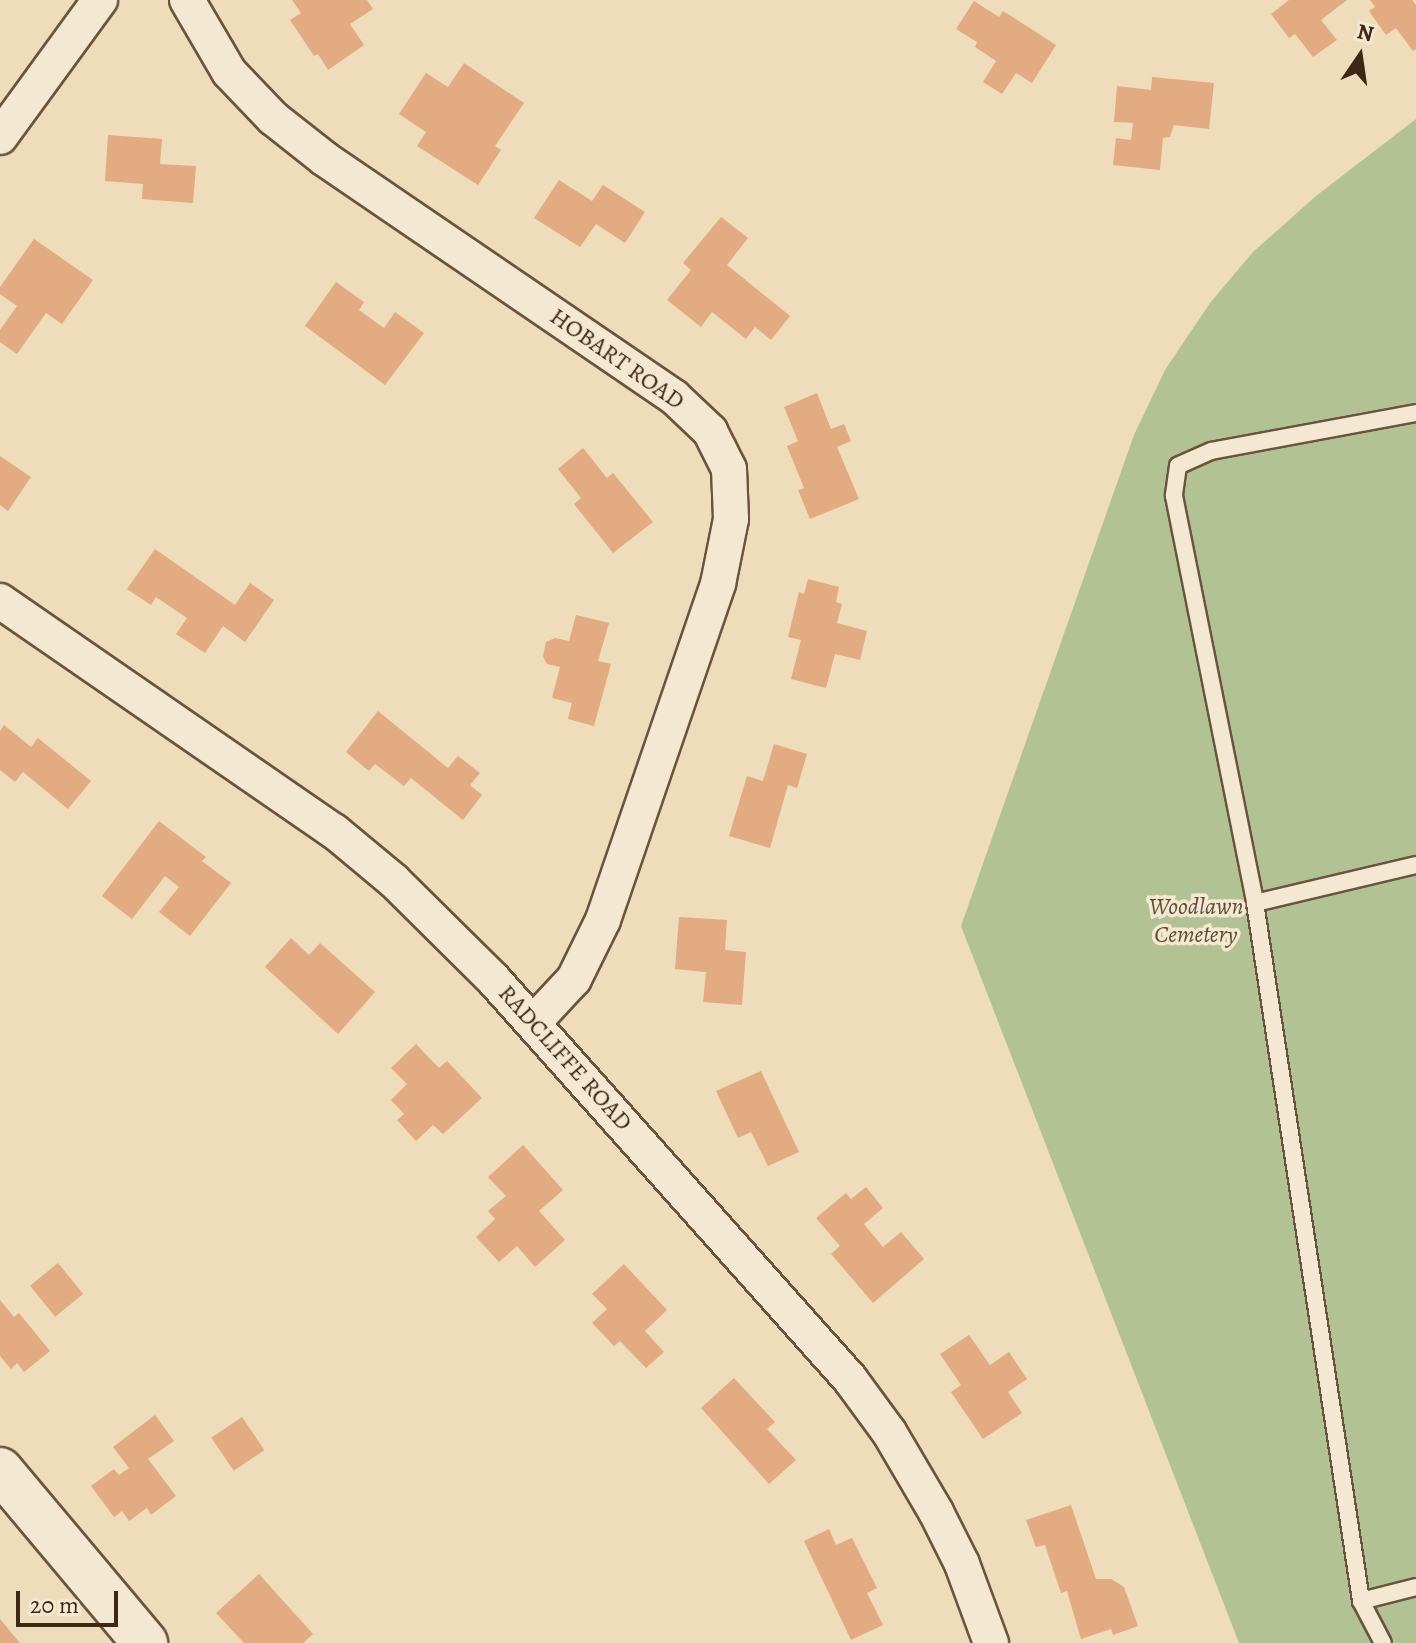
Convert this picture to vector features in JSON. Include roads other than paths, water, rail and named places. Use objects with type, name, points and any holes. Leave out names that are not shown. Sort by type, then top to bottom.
[{"type":"street","points":[[0,137],[100,0]]},
{"type":"street","name":"HOBART ROAD","points":[[187,0],[221,60],[273,118],[325,159],[656,383],[710,431],[729,469],[730,530],[718,584],[603,920],[574,979],[533,1023]]},
{"type":"street","name":"RADCLIFFE ROAD","points":[[0,601],[334,831],[438,923],[533,1023],[850,1379],[889,1432],[936,1512],[962,1564],[991,1643]]},
{"type":"street","points":[[0,1470],[145,1643]]},
{"type":"lane","points":[[1383,1643],[1361,1601],[1255,903],[1174,496],[1178,466],[1211,451],[1416,413]]},
{"type":"lane","points":[[1255,903],[1416,865]]},
{"type":"lane","points":[[1361,1601],[1416,1587]]},
{"type":"park label","name":"Woodlawn Cemetery","points":[[1196,921]]}]
